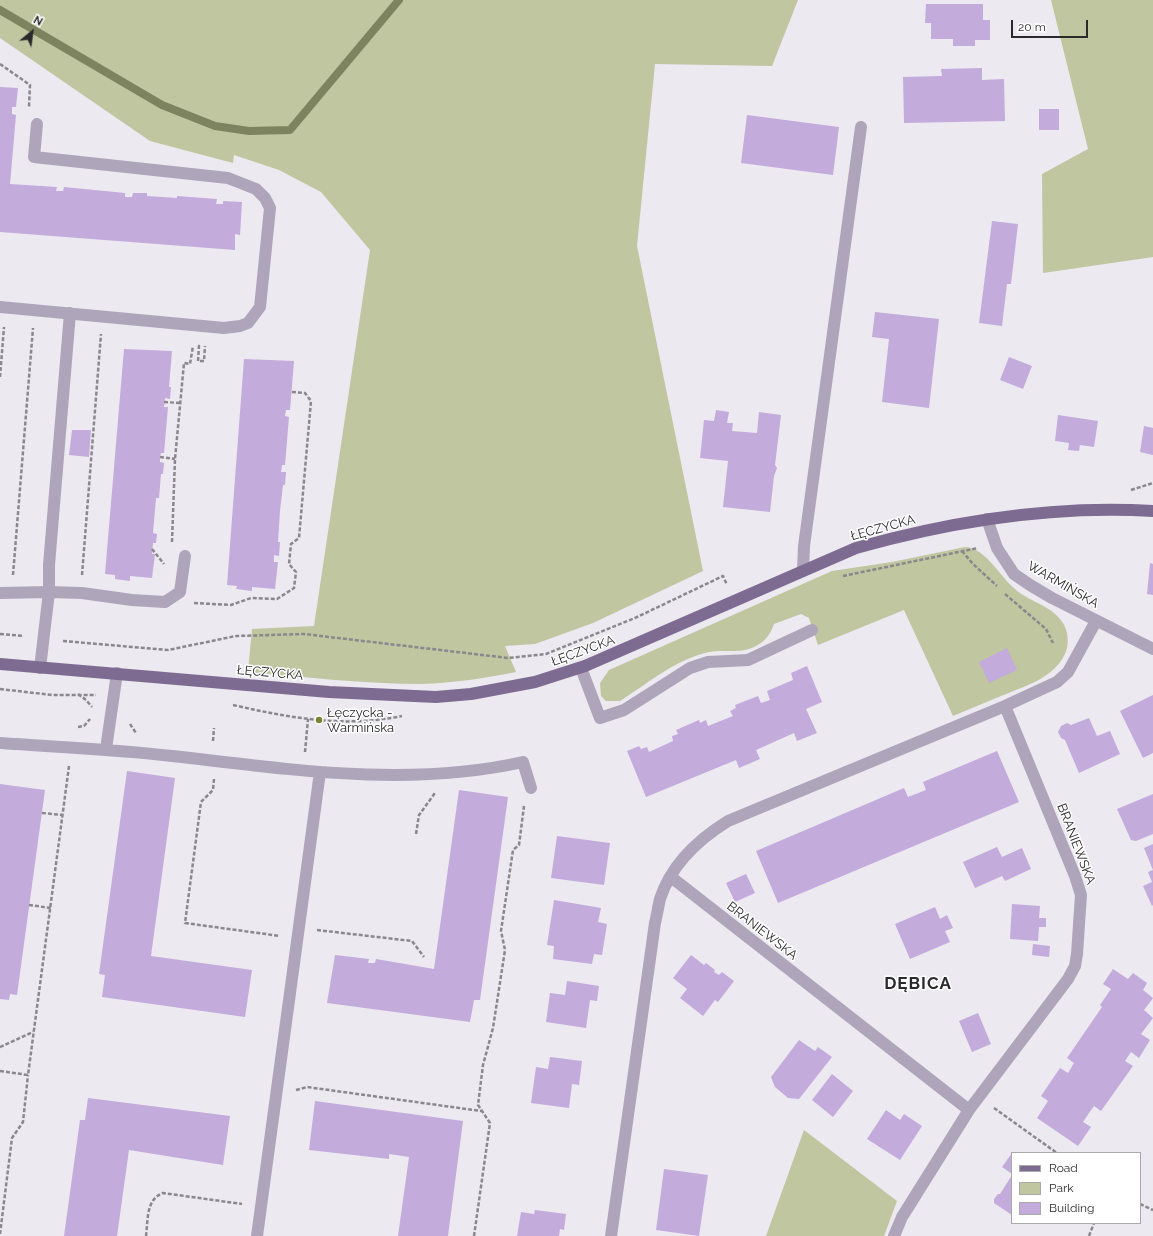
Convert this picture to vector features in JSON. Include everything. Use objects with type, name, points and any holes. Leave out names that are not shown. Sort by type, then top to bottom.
[{"type":"main road","name":"ŁĘCZYCKA","points":[[0,664],[329,692],[436,697],[471,694],[507,689],[581,668],[803,570],[856,548],[878,542],[987,519],[1059,512],[1130,510],[1153,511]]},
{"type":"street","points":[[0,307],[224,328],[240,326],[248,323],[260,307],[270,208],[265,198],[256,189],[228,178],[34,157],[37,124]]},
{"type":"street","points":[[803,570],[804,546],[861,127]]},
{"type":"street","points":[[40,668],[49,592],[49,565],[70,313]]},
{"type":"street","name":"WARMIŃSKA","points":[[987,519],[996,544],[1014,574],[1030,585],[1096,621],[1153,648]]},
{"type":"street","points":[[0,593],[49,592],[165,602],[180,592],[185,556]]},
{"type":"street","points":[[611,1236],[655,924],[660,898],[670,877],[685,856],[698,842],[728,821],[1005,706],[1057,682],[1068,672],[1096,621]]},
{"type":"street","points":[[581,668],[600,718],[624,710],[690,668],[708,662],[748,660],[812,630]]},
{"type":"street","points":[[106,749],[117,673]]},
{"type":"street","name":"BRANIEWSKA","points":[[894,1236],[902,1217],[970,1110],[1068,979],[1075,966],[1081,895],[1075,876],[1005,706]]},
{"type":"street","points":[[0,743],[106,749],[320,772],[383,775],[428,775],[471,771],[523,762],[531,788]]},
{"type":"street","points":[[257,1236],[320,772]]},
{"type":"street","name":"BRANIEWSKA","points":[[670,877],[970,1110]]},
{"type":"path","points":[[19,579],[13,578],[34,322]]},
{"type":"path","points":[[0,377],[4,323]]},
{"type":"path","points":[[82,576],[101,332]]},
{"type":"path","points":[[172,544],[175,459],[184,363],[190,364],[192,345],[200,346],[198,361],[204,361],[205,344]]},
{"type":"path","points":[[191,603],[231,605],[251,598],[277,599],[294,588],[296,572],[289,564],[291,544],[299,538],[311,401],[304,393],[292,392]]},
{"type":"path","points":[[164,402],[180,403]]},
{"type":"path","points":[[160,457],[175,459]]},
{"type":"path","points":[[1125,492],[1153,483]]},
{"type":"path","points":[[837,577],[996,544]]},
{"type":"path","points":[[152,549],[167,569]]},
{"type":"path","points":[[962,551],[973,564],[1046,630],[1053,643]]},
{"type":"path","points":[[62,641],[168,650],[236,636],[304,634],[508,658],[546,654],[635,618],[723,576],[734,600]]},
{"type":"path","points":[[0,634],[23,636]]},
{"type":"path","points":[[0,689],[52,695],[78,694],[92,707],[92,714],[90,721],[84,726],[74,728]]},
{"type":"path","points":[[128,719],[130,727],[142,736]]},
{"type":"path","points":[[214,728],[212,760],[215,771],[213,790],[201,802],[185,923],[282,937]]},
{"type":"path","points":[[0,1234],[12,1138],[23,1122],[70,758]]},
{"type":"path","points":[[416,834],[419,815],[438,790]]},
{"type":"path","points":[[474,1236],[490,1123],[478,1106],[483,1065],[493,1028],[505,950],[501,931],[513,850],[519,845],[524,803]]},
{"type":"path","points":[[42,813],[63,815]]},
{"type":"path","points":[[29,905],[51,908]]},
{"type":"path","points":[[312,929],[412,942],[424,957]]},
{"type":"path","points":[[0,1047],[34,1032]]},
{"type":"path","points":[[0,1071],[28,1075]]},
{"type":"path","points":[[290,1095],[301,1088],[307,1087],[482,1111]]},
{"type":"path","points":[[979,1097],[1056,1152]]},
{"type":"path","points":[[146,1236],[150,1203],[156,1195],[163,1193],[245,1204]]},
{"type":"path","points":[[1141,1204],[1153,1210]]},
{"type":"path","points":[[1088,1236],[1094,1224]]},
{"type":"green space","points":[[0,0],[798,0],[772,66],[655,64],[637,246],[703,571],[593,623],[535,644],[505,646],[516,672],[446,683],[400,684],[357,682],[248,672],[252,629],[314,626],[370,250],[321,192],[279,170],[234,155],[233,163],[150,141],[0,38]]},
{"type":"green space","points":[[1051,0],[1153,0],[1153,257],[1043,273],[1042,174],[1088,149]]},
{"type":"green space","points":[[965,547],[980,552],[1015,589],[1055,614],[1064,626],[1068,637],[1068,644],[1063,658],[1057,666],[1040,679],[953,716],[904,610],[818,645],[809,618],[801,614],[774,624],[767,638],[754,647],[738,651],[715,651],[697,655],[673,666],[620,701],[606,701],[601,696],[600,683],[609,670],[832,571],[892,562]]},
{"type":"green space","points":[[804,1130],[897,1201],[884,1236],[766,1236]]},
{"type":"building","points":[[926,4],[983,4],[983,20],[990,20],[990,40],[975,40],[975,46],[953,46],[953,39],[931,39],[931,23],[925,23]]},
{"type":"building","points":[[982,68],[982,80],[1004,79],[1005,121],[904,123],[903,77],[942,76],[941,69]]},
{"type":"building","points":[[0,87],[18,88],[16,107],[12,107],[12,114],[16,115],[10,184],[57,187],[56,191],[63,191],[64,187],[125,193],[125,197],[132,197],[133,193],[147,193],[147,196],[177,198],[177,196],[217,199],[216,204],[223,204],[223,201],[242,202],[240,235],[235,234],[235,250],[0,232]]},
{"type":"building","points":[[1039,109],[1059,109],[1059,130],[1039,130]]},
{"type":"building","points":[[747,115],[839,127],[833,175],[741,163]]},
{"type":"building","points":[[992,221],[1018,224],[1011,284],[1007,284],[1002,326],[979,323]]},
{"type":"building","points":[[875,312],[939,319],[929,408],[882,402],[889,339],[872,337]]},
{"type":"building","points":[[124,349],[172,351],[169,387],[171,387],[170,399],[165,398],[164,407],[168,407],[164,453],[161,453],[160,457],[160,462],[164,463],[163,474],[161,474],[159,498],[156,498],[153,533],[157,534],[156,543],[153,543],[152,554],[155,554],[152,578],[130,576],[130,581],[115,579],[115,575],[105,574]]},
{"type":"building","points":[[1009,357],[1032,366],[1023,389],[1000,380]]},
{"type":"building","points":[[244,359],[294,361],[290,410],[286,410],[285,416],[289,417],[285,465],[282,465],[281,472],[286,472],[280,511],[278,542],[280,542],[279,556],[274,555],[274,562],[278,562],[275,589],[252,587],[252,591],[236,589],[237,586],[227,585]]},
{"type":"building","points":[[716,410],[729,412],[727,423],[733,423],[732,431],[757,433],[759,412],[781,415],[775,465],[777,468],[774,476],[770,512],[723,507],[728,461],[700,458],[704,420],[714,421]]},
{"type":"building","points":[[1058,415],[1098,421],[1094,447],[1080,445],[1079,451],[1068,450],[1069,443],[1055,441]]},
{"type":"building","points":[[1144,426],[1153,428],[1153,455],[1140,452]]},
{"type":"building","points":[[72,430],[91,430],[89,457],[69,455]]},
{"type":"building","points":[[1150,563],[1153,564],[1153,595],[1147,594]]},
{"type":"building","points":[[1007,648],[1017,670],[989,683],[979,662]]},
{"type":"building","points":[[807,666],[822,702],[806,709],[817,733],[797,741],[794,733],[756,750],[760,759],[739,768],[736,760],[646,797],[627,751],[639,746],[641,749],[647,747],[649,752],[673,741],[672,736],[678,734],[676,730],[699,720],[700,723],[706,720],[708,726],[733,716],[730,711],[736,708],[735,705],[758,696],[761,703],[770,700],[767,691],[793,680],[791,673]]},
{"type":"building","points":[[1153,695],[1153,753],[1143,758],[1120,711]]},
{"type":"building","points":[[1089,718],[1097,736],[1110,731],[1120,754],[1079,773],[1065,740],[1061,738],[1058,732],[1061,726],[1067,723],[1071,725]]},
{"type":"building","points":[[997,751],[1019,802],[778,903],[756,851],[904,788],[908,797],[926,790],[923,782]]},
{"type":"building","points":[[127,771],[175,778],[151,956],[252,970],[245,1017],[102,997],[105,975],[99,974]]},
{"type":"building","points":[[0,784],[45,790],[17,995],[10,994],[9,1000],[0,999]]},
{"type":"building","points":[[459,790],[508,797],[480,1000],[474,1000],[470,1022],[327,1003],[335,955],[369,959],[368,963],[375,963],[376,959],[434,969]]},
{"type":"building","points":[[1153,794],[1153,834],[1136,841],[1131,840],[1117,809]]},
{"type":"building","points":[[557,836],[610,843],[604,885],[551,878]]},
{"type":"building","points":[[1153,844],[1153,870],[1144,848]]},
{"type":"building","points":[[997,847],[1002,857],[1022,848],[1031,869],[1005,881],[1002,876],[975,888],[963,862]]},
{"type":"building","points":[[1153,870],[1152,906],[1143,886],[1152,882],[1148,872]]},
{"type":"building","points":[[746,874],[755,893],[735,902],[726,883]]},
{"type":"building","points":[[554,900],[601,908],[598,922],[607,924],[602,955],[594,954],[592,964],[553,959],[554,946],[547,945]]},
{"type":"building","points":[[1012,904],[1040,906],[1039,918],[1046,918],[1046,927],[1039,927],[1038,941],[1010,939]]},
{"type":"building","points":[[935,907],[940,919],[947,915],[953,928],[945,931],[950,942],[910,959],[895,924]]},
{"type":"building","points":[[1033,944],[1050,946],[1049,957],[1032,955]]},
{"type":"building","points":[[691,955],[704,965],[706,963],[715,970],[714,972],[719,975],[722,972],[734,981],[718,1002],[715,1000],[703,1016],[680,998],[687,989],[673,978]]},
{"type":"building","points":[[1113,969],[1128,979],[1133,973],[1147,983],[1143,990],[1153,998],[1144,1010],[1153,1018],[1141,1034],[1150,1040],[1139,1058],[1131,1052],[1125,1061],[1133,1066],[1101,1111],[1094,1106],[1089,1113],[1083,1122],[1091,1127],[1078,1146],[1037,1118],[1048,1101],[1041,1096],[1060,1068],[1068,1073],[1074,1063],[1067,1058],[1102,1007],[1100,1005],[1111,989],[1103,984]]},
{"type":"building","points":[[567,981],[599,986],[597,1001],[590,1000],[586,1028],[546,1022],[550,993],[565,995]]},
{"type":"building","points":[[978,1013],[991,1044],[972,1052],[959,1021]]},
{"type":"building","points":[[799,1040],[815,1051],[818,1047],[832,1057],[799,1099],[788,1098],[775,1087],[771,1077]]},
{"type":"building","points":[[550,1057],[582,1061],[579,1085],[572,1084],[569,1108],[531,1103],[536,1067],[548,1069]]},
{"type":"building","points":[[832,1074],[853,1091],[833,1117],[812,1100]]},
{"type":"building","points":[[88,1098],[230,1116],[223,1165],[129,1150],[117,1236],[64,1236],[80,1120],[85,1120]]},
{"type":"building","points":[[315,1101],[463,1121],[448,1236],[398,1236],[409,1157],[389,1154],[389,1159],[309,1150]]},
{"type":"building","points":[[886,1110],[900,1120],[904,1114],[922,1126],[900,1160],[867,1139]]},
{"type":"building","points":[[1011,1154],[1011,1173],[1002,1167]]},
{"type":"building","points":[[664,1169],[708,1175],[699,1236],[656,1230]]},
{"type":"building","points":[[1011,1177],[1011,1214],[994,1203],[994,1199],[998,1194],[1000,1194]]},
{"type":"building","points":[[535,1210],[566,1214],[564,1230],[560,1229],[559,1236],[517,1236],[521,1212],[534,1214]]},
{"type":"waterway","points":[[0,10],[162,105],[215,126],[249,131],[290,130],[399,0]]},
{"type":"place","name":"Łęczycka - Warmińska","points":[[319,720]]},
{"type":"district","name":"DĘBICA","points":[[918,984]]}]
